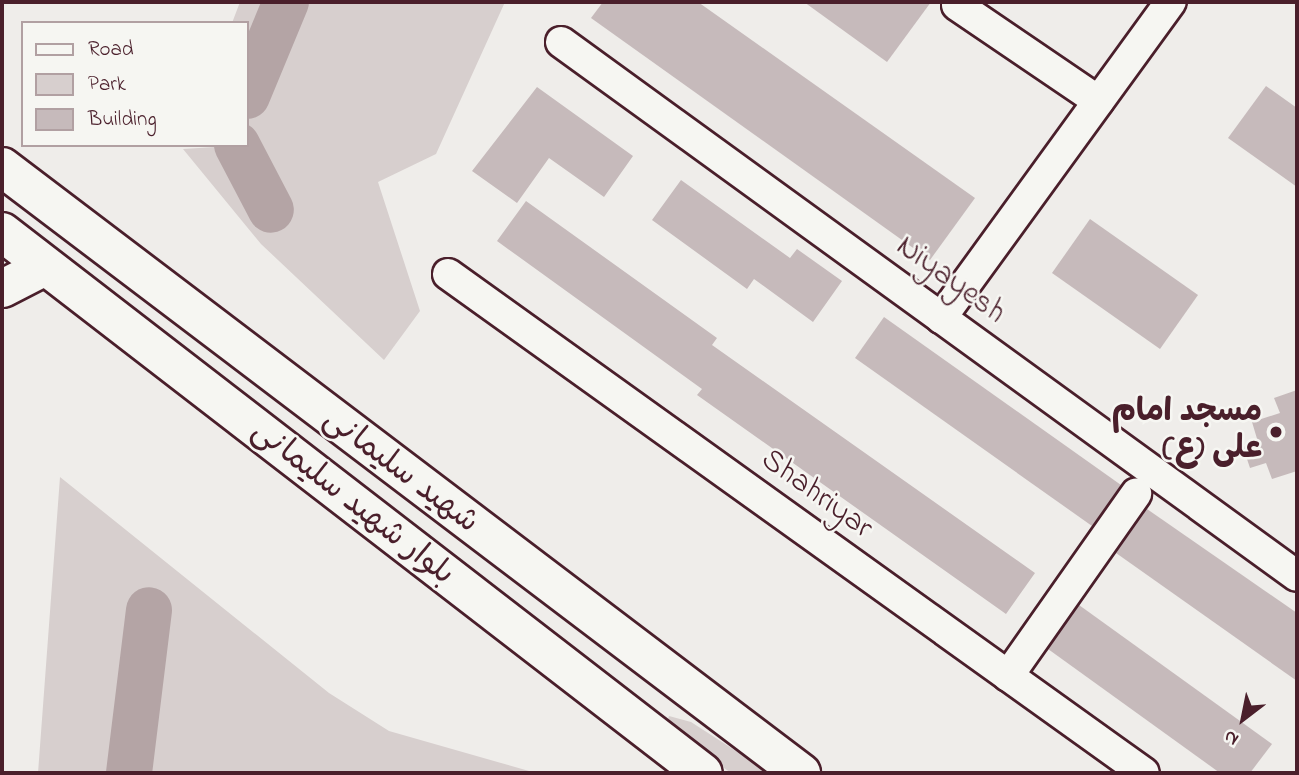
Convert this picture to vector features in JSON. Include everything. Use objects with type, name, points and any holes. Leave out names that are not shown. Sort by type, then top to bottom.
[{"type":"main road","name":"شهید سلیمانی","points":[[2,167],[657,668],[801,773]]},
{"type":"main road","name":"بلوار شهید سلیمانی","points":[[2,232],[622,715],[703,773]]},
{"type":"main road","points":[[622,715],[657,668]]},
{"type":"street","points":[[941,318],[1171,2]]},
{"type":"street","points":[[957,5],[1098,101]]},
{"type":"street","name":"Niyayesh","points":[[561,42],[1297,576]]},
{"type":"street","points":[[2,288],[45,266]]},
{"type":"street","name":"Shahriyar","points":[[448,274],[1144,773]]},
{"type":"street","points":[[1007,676],[1136,494]]},
{"type":"green space","points":[[240,2],[505,2],[436,154],[378,182],[420,311],[384,360],[261,244],[183,149],[248,147],[248,21],[233,21]]},
{"type":"green space","points":[[60,477],[329,693],[389,731],[536,773],[38,773]]},
{"type":"green space","points":[[669,716],[691,722],[770,773],[731,773],[666,726]]},
{"type":"building","points":[[603,2],[698,2],[975,198],[930,260],[591,18]]},
{"type":"building","points":[[804,2],[931,2],[887,62]]},
{"type":"building","points":[[1266,86],[1297,108],[1297,187],[1228,138]]},
{"type":"building","points":[[537,87],[633,156],[604,197],[549,158],[517,203],[472,171]]},
{"type":"building","points":[[681,180],[790,258],[797,249],[842,281],[813,322],[754,279],[747,289],[652,220]]},
{"type":"building","points":[[526,201],[717,338],[712,345],[1035,573],[1006,614],[697,395],[702,389],[497,241]]},
{"type":"building","points":[[1090,219],[1198,295],[1160,349],[1052,273]]},
{"type":"building","points":[[884,317],[1121,485],[1092,526],[855,358]]},
{"type":"building","name":"مسجد امام علی (ع)","points":[[1297,390],[1297,471],[1272,479],[1266,463],[1250,468],[1243,447],[1258,442],[1252,422],[1280,413],[1274,398]]},
{"type":"building","points":[[1147,509],[1297,613],[1297,681],[1116,553]]},
{"type":"building","points":[[1079,605],[1272,744],[1250,773],[1220,773],[1048,649]]},
{"type":"waterway","points":[[248,94],[286,2]]},
{"type":"waterway","points":[[238,147],[271,210]]},
{"type":"waterway","points":[[129,773],[149,610]]},
{"type":"place","name":"مسجد امام علی (ع)","points":[[1276,432]]}]
